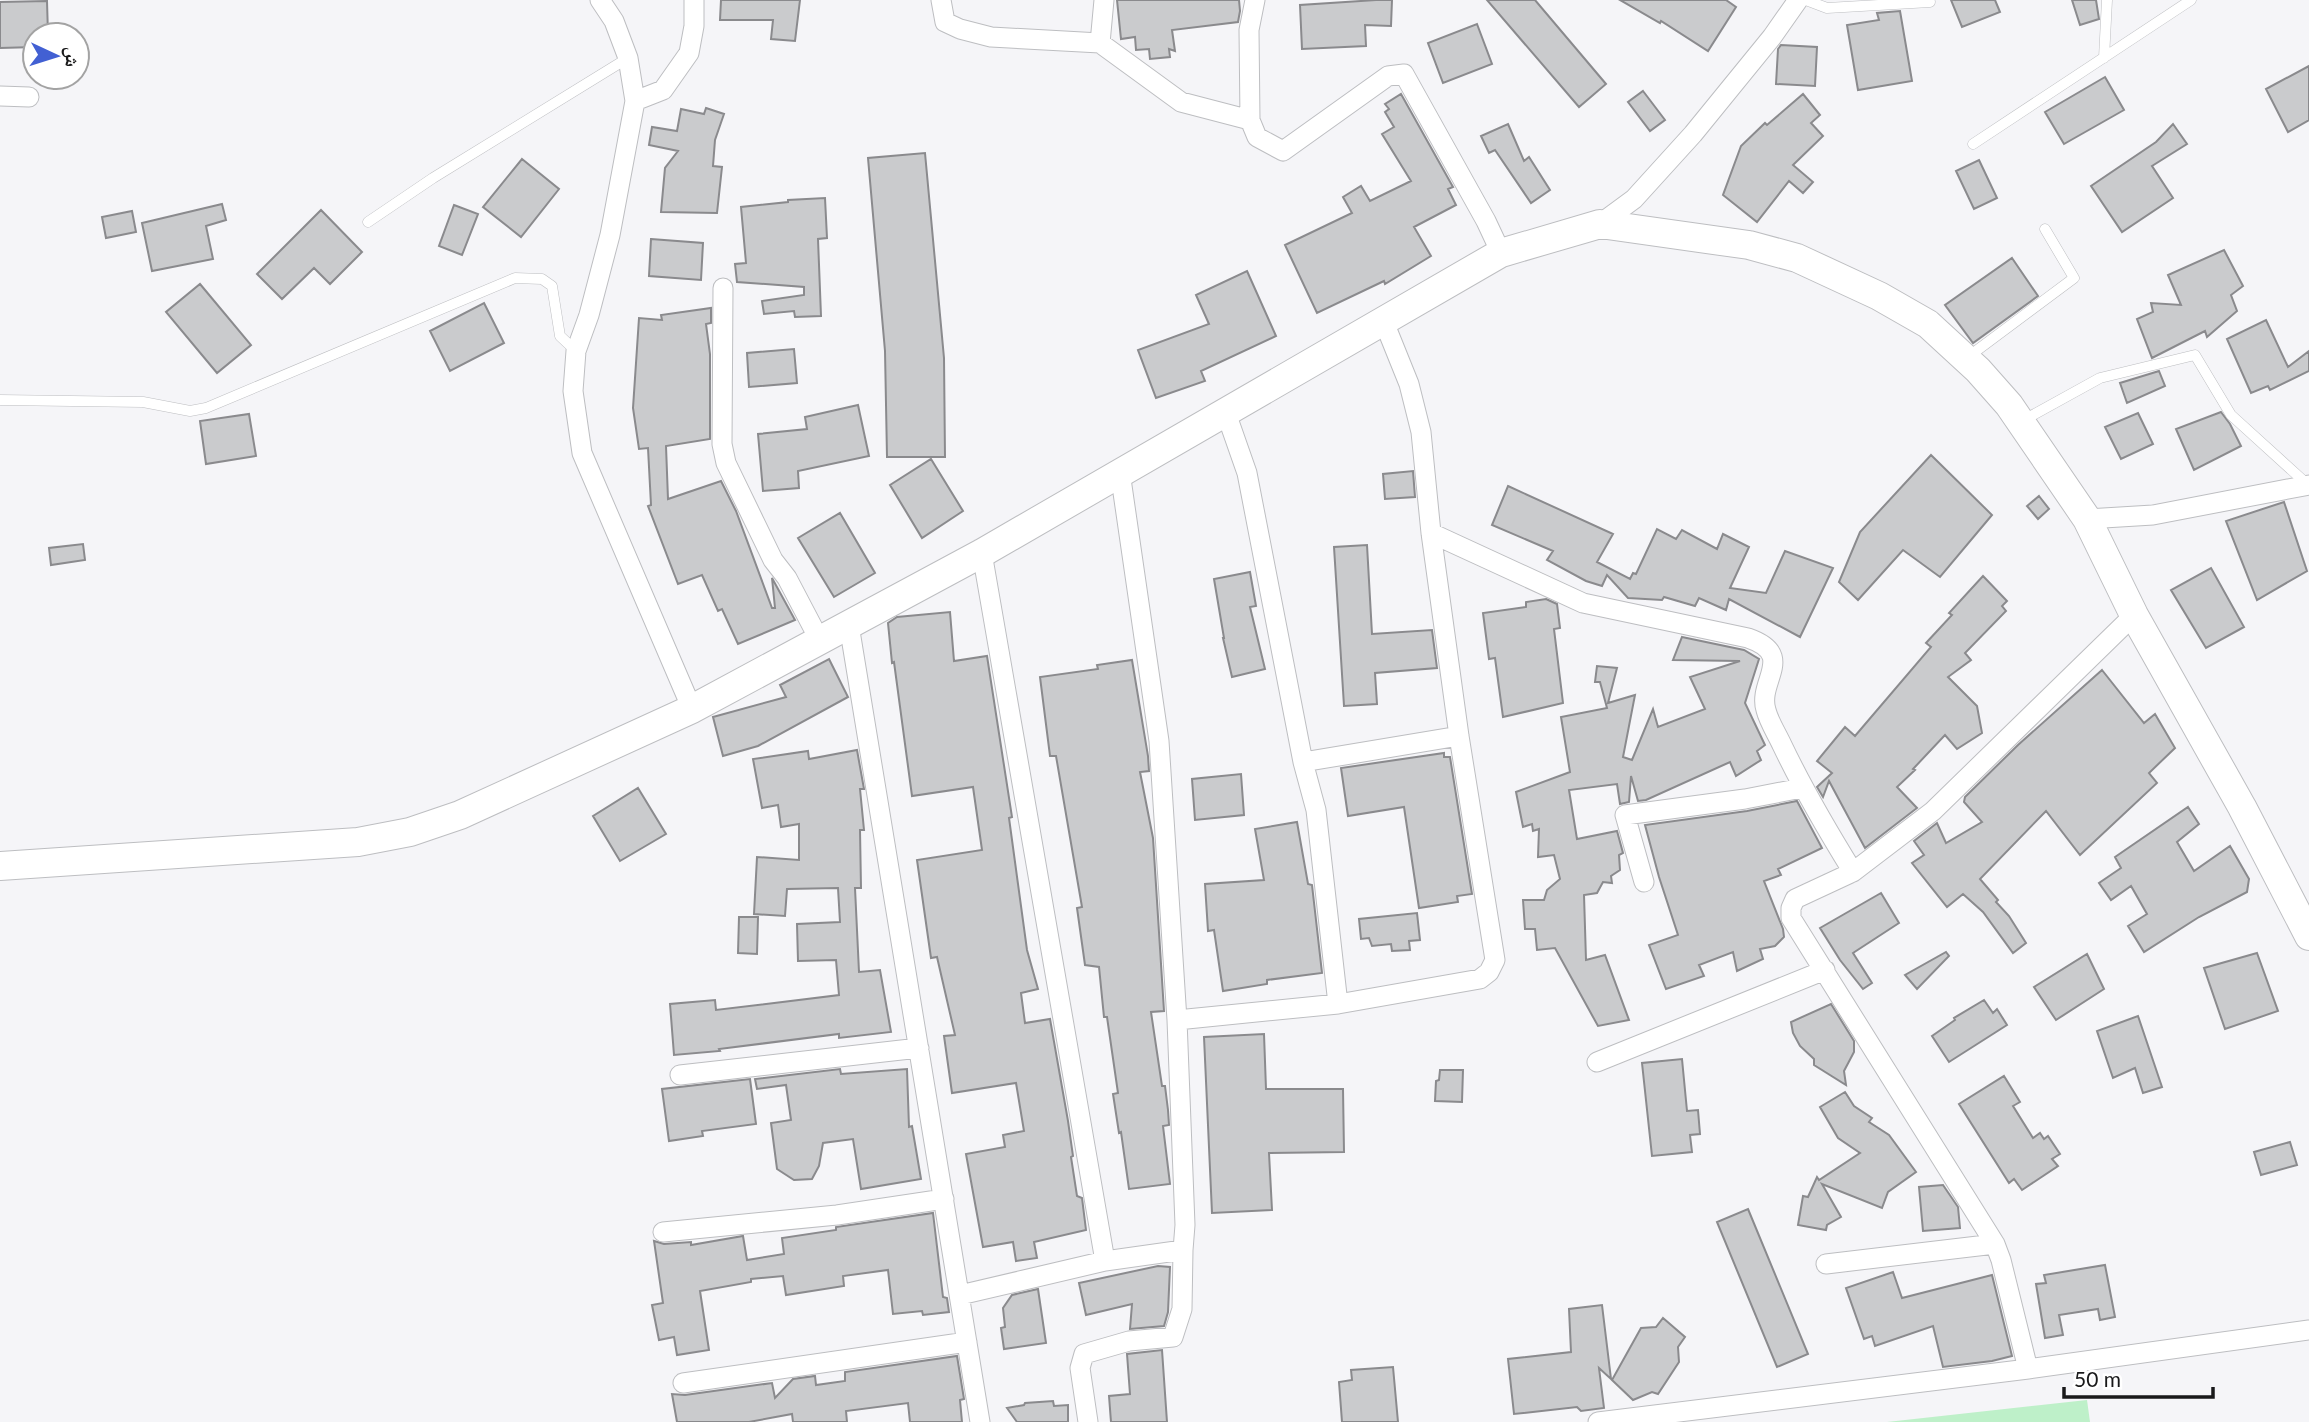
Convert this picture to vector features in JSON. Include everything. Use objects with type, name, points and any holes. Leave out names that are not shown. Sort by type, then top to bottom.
[{"type":"street","points":[[600,0],[614,21],[628,58],[635,101],[611,235],[576,351],[573,391],[582,453],[692,709]]},
{"type":"street","points":[[635,101],[663,90],[689,53],[694,26],[694,0]]},
{"type":"street","points":[[942,0],[945,22],[960,29],[991,37],[1100,43],[1181,102],[1250,120]]},
{"type":"street","points":[[1100,43],[1104,0]]},
{"type":"street","points":[[1255,0],[1249,30],[1250,120],[1257,137],[1283,151],[1388,76],[1404,74],[1501,253]]},
{"type":"street","points":[[0,866],[358,842],[410,832],[460,815],[692,709],[982,553],[1501,253],[1600,224],[1634,199],[1693,134],[1772,37],[1798,0]]},
{"type":"street","points":[[0,96],[29,97]]},
{"type":"street","points":[[1600,224],[1749,245],[1797,258],[1879,296],[1928,324],[1966,359],[2009,405],[2087,519],[2134,615],[2242,807],[2309,936]]},
{"type":"street","points":[[723,288],[722,444],[726,463],[773,560],[787,578],[820,641]]},
{"type":"street","points":[[1177,1020],[1338,1003],[1480,979],[1489,972],[1495,960],[1459,736],[1431,533],[1421,432],[1409,384],[1384,322]]},
{"type":"street","points":[[1226,413],[1247,473],[1303,762],[1316,810],[1338,1003]]},
{"type":"street","points":[[1087,1422],[1080,1368],[1084,1354],[1129,1340],[1173,1338],[1182,1309],[1185,1225],[1177,1020],[1158,741],[1120,472]]},
{"type":"street","points":[[2087,519],[2154,515],[2308,485]]},
{"type":"street","points":[[1431,533],[1583,603],[1759,642],[1769,650],[1773,660],[1766,693],[1766,710],[1802,788],[1853,872]]},
{"type":"street","points":[[982,553],[1105,1261]]},
{"type":"street","points":[[2028,1369],[1995,1244],[1791,918],[1791,908],[1795,899],[1853,872],[1945,800],[2134,615]]},
{"type":"street","points":[[849,625],[980,1422]]},
{"type":"street","points":[[1303,762],[1459,736]]},
{"type":"street","points":[[1644,881],[1625,815],[1745,799],[1802,788]]},
{"type":"street","points":[[1597,1062],[1825,971]]},
{"type":"street","points":[[680,1075],[919,1048]]},
{"type":"street","points":[[663,1232],[838,1215],[943,1199]]},
{"type":"street","points":[[1826,1264],[1995,1244]]},
{"type":"street","points":[[960,1295],[1105,1261],[1184,1250]]},
{"type":"street","points":[[1598,1422],[2028,1369],[2309,1330]]},
{"type":"street","points":[[683,1383],[967,1342]]},
{"type":"lane","points":[[1806,0],[1827,8],[1930,2]]},
{"type":"lane","points":[[2104,58],[2107,0]]},
{"type":"lane","points":[[1973,145],[2191,0]]},
{"type":"lane","points":[[369,222],[433,178],[628,58]]},
{"type":"lane","points":[[1966,359],[2074,278],[2045,229]]},
{"type":"lane","points":[[0,400],[144,402],[190,411],[206,408],[516,278],[542,279],[552,286],[560,335],[576,351]]},
{"type":"lane","points":[[2020,421],[2100,377],[2195,355],[2231,415],[2308,485]]},
{"type":"green space","points":[[2087,1400],[2090,1422],[1887,1422]]},
{"type":"building","points":[[721,0],[800,0],[795,41],[771,39],[773,20],[720,20]]},
{"type":"building","points":[[1117,0],[1239,0],[1240,11],[1238,22],[1172,30],[1175,51],[1169,49],[1170,57],[1150,59],[1149,49],[1136,50],[1135,37],[1121,39]]},
{"type":"building","points":[[1392,0],[1391,26],[1365,25],[1366,46],[1302,49],[1300,5]]},
{"type":"building","points":[[1487,0],[1535,0],[1606,84],[1579,107]]},
{"type":"building","points":[[1620,0],[1726,0],[1736,7],[1708,51],[1661,21],[1660,23]]},
{"type":"building","points":[[1951,0],[1995,0],[2000,12],[1962,27]]},
{"type":"building","points":[[2072,0],[2096,0],[2099,19],[2080,25]]},
{"type":"building","points":[[47,1],[48,21],[21,21],[21,47],[0,48],[0,2]]},
{"type":"building","points":[[1900,11],[1912,81],[1858,90],[1847,25],[1879,20],[1877,13]]},
{"type":"building","points":[[1477,24],[1492,64],[1443,83],[1428,43]]},
{"type":"building","points":[[1781,45],[1817,47],[1815,86],[1776,84],[1778,49]]},
{"type":"building","points":[[2309,66],[2309,120],[2288,132],[2266,89]]},
{"type":"building","points":[[2105,77],[2124,110],[2064,144],[2045,112]]},
{"type":"building","points":[[1643,91],[1665,120],[1650,131],[1628,102]]},
{"type":"building","points":[[1401,94],[1453,187],[1448,189],[1456,205],[1414,227],[1431,256],[1385,284],[1384,281],[1317,313],[1285,245],[1352,213],[1343,197],[1361,186],[1370,201],[1411,181],[1382,134],[1394,127],[1385,112],[1389,109],[1385,104]]},
{"type":"building","points":[[1803,94],[1820,115],[1811,123],[1823,136],[1793,165],[1813,182],[1803,193],[1789,181],[1757,222],[1723,195],[1741,146],[1765,123],[1767,125]]},
{"type":"building","points":[[706,108],[724,114],[715,140],[713,166],[722,167],[717,213],[661,212],[665,168],[678,151],[649,145],[652,127],[677,131],[681,109],[704,114]]},
{"type":"building","points":[[1508,124],[1524,161],[1529,157],[1550,190],[1531,203],[1495,150],[1489,153],[1481,136]]},
{"type":"building","points":[[2173,124],[2187,144],[2152,166],[2173,198],[2122,232],[2091,186],[2156,142]]},
{"type":"building","points":[[925,153],[944,358],[945,457],[887,457],[885,351],[868,158]]},
{"type":"building","points":[[522,159],[559,189],[521,237],[483,207]]},
{"type":"building","points":[[1979,160],[1997,198],[1974,209],[1956,171]]},
{"type":"building","points":[[825,198],[827,238],[818,239],[821,316],[795,317],[794,311],[764,314],[762,301],[804,295],[804,287],[737,282],[735,264],[746,263],[741,207]]},
{"type":"building","points":[[222,204],[226,220],[206,226],[213,259],[152,271],[142,223]]},
{"type":"building","points":[[454,205],[478,214],[462,255],[439,246]]},
{"type":"building","points":[[321,210],[362,252],[330,284],[314,268],[282,299],[257,274]]},
{"type":"building","points":[[132,211],[136,232],[106,238],[102,217]]},
{"type":"building","points":[[651,239],[703,243],[701,280],[649,276]]},
{"type":"building","points":[[2224,250],[2243,286],[2231,295],[2237,311],[2207,337],[2205,331],[2152,358],[2137,319],[2153,312],[2151,303],[2181,305],[2168,275]]},
{"type":"building","points":[[2012,258],[2038,296],[1973,343],[1945,305]]},
{"type":"building","points":[[1247,271],[1276,336],[1201,371],[1205,381],[1156,398],[1138,350],[1209,324],[1196,295]]},
{"type":"building","points":[[200,284],[251,345],[217,373],[166,312]]},
{"type":"building","points":[[484,303],[504,343],[450,371],[430,331]]},
{"type":"building","points":[[711,308],[711,323],[706,324],[710,354],[710,439],[666,446],[668,499],[721,481],[736,511],[772,608],[775,608],[772,578],[795,620],[738,644],[722,609],[718,611],[702,575],[678,584],[648,506],[651,505],[648,448],[639,449],[633,408],[639,318],[662,320],[661,315]]},
{"type":"building","points":[[2266,320],[2288,367],[2309,351],[2309,371],[2270,390],[2268,386],[2251,393],[2227,339]]},
{"type":"building","points":[[794,349],[797,383],[749,387],[747,353]]},
{"type":"building","points":[[2159,371],[2165,386],[2127,403],[2120,383]]},
{"type":"building","points":[[858,405],[869,456],[798,471],[799,488],[763,491],[758,434],[807,429],[805,417]]},
{"type":"building","points":[[2221,412],[2241,446],[2194,470],[2176,429]]},
{"type":"building","points":[[2138,413],[2153,444],[2121,459],[2105,427]]},
{"type":"building","points":[[249,414],[256,456],[206,464],[200,421]]},
{"type":"building","points":[[1931,455],[1992,515],[1940,577],[1903,550],[1858,600],[1839,582],[1860,532]]},
{"type":"building","points":[[931,459],[963,511],[922,538],[890,485]]},
{"type":"building","points":[[1413,471],[1415,497],[1385,499],[1383,474]]},
{"type":"building","points":[[1508,486],[1613,534],[1597,562],[1630,579],[1633,573],[1636,574],[1657,529],[1676,539],[1682,530],[1717,549],[1723,534],[1749,547],[1730,588],[1766,593],[1785,551],[1833,568],[1800,637],[1729,599],[1726,610],[1699,598],[1695,606],[1664,597],[1662,600],[1628,598],[1607,575],[1602,586],[1586,581],[1547,560],[1553,551],[1492,525]]},
{"type":"building","points":[[2039,496],[2049,509],[2038,519],[2027,506]]},
{"type":"building","points":[[2284,502],[2307,571],[2257,600],[2226,521]]},
{"type":"building","points":[[840,513],[875,573],[834,597],[798,538]]},
{"type":"building","points":[[83,544],[85,560],[51,565],[49,548]]},
{"type":"building","points":[[1367,545],[1372,634],[1432,630],[1437,668],[1375,673],[1377,704],[1344,706],[1334,547]]},
{"type":"building","points":[[2211,568],[2244,627],[2206,648],[2171,590]]},
{"type":"building","points":[[1250,572],[1256,606],[1250,607],[1265,669],[1232,677],[1214,579]]},
{"type":"building","points":[[1983,576],[2007,601],[2002,606],[2006,611],[1965,653],[1971,660],[1948,677],[1977,706],[1982,733],[1957,749],[1945,735],[1897,787],[1917,808],[1865,848],[1829,781],[1823,797],[1817,787],[1832,773],[1817,761],[1845,727],[1855,736],[1931,647],[1926,643]]},
{"type":"building","points":[[1546,599],[1557,604],[1560,628],[1554,629],[1563,703],[1503,717],[1495,658],[1489,659],[1483,613],[1526,607],[1526,602]]},
{"type":"building","points":[[950,612],[954,661],[987,656],[1012,817],[1009,818],[1027,950],[1038,989],[1021,993],[1025,1023],[1050,1019],[1068,1121],[1077,1196],[1082,1198],[1086,1230],[1034,1242],[1037,1258],[1016,1261],[1013,1242],[983,1247],[966,1154],[1005,1147],[1003,1135],[1024,1131],[1016,1083],[952,1093],[944,1036],[955,1035],[937,957],[931,958],[917,860],[982,850],[973,787],[912,796],[894,662],[892,663],[888,623],[897,617]]},
{"type":"building","points":[[1682,637],[1744,650],[1759,659],[1745,703],[1765,745],[1757,751],[1761,760],[1736,776],[1730,762],[1646,800],[1638,801],[1631,776],[1629,802],[1620,804],[1617,784],[1569,790],[1577,839],[1617,831],[1623,853],[1619,855],[1620,870],[1611,876],[1612,883],[1603,882],[1597,893],[1584,895],[1586,960],[1605,955],[1629,1020],[1598,1026],[1555,948],[1537,950],[1535,929],[1525,929],[1523,900],[1544,900],[1547,890],[1560,879],[1554,855],[1538,857],[1539,829],[1533,831],[1532,824],[1523,827],[1516,792],[1570,772],[1561,717],[1607,708],[1600,682],[1595,682],[1597,666],[1617,668],[1608,703],[1635,695],[1623,757],[1632,760],[1653,709],[1658,727],[1705,709],[1690,677],[1740,661],[1673,660]]},
{"type":"building","points":[[829,659],[848,697],[758,746],[723,756],[713,717],[786,697],[780,685]]},
{"type":"building","points":[[1132,660],[1148,756],[1149,771],[1140,772],[1153,838],[1164,1011],[1151,1012],[1168,1110],[1169,1125],[1163,1126],[1170,1184],[1129,1189],[1113,1094],[1118,1093],[1107,1017],[1104,1017],[1099,967],[1085,965],[1077,908],[1082,907],[1056,756],[1050,756],[1040,677],[1098,669],[1097,665]]},
{"type":"building","points":[[2102,670],[2144,723],[2155,714],[2175,748],[2149,773],[2157,783],[2080,855],[2046,811],[1980,879],[1998,900],[1996,902],[2009,916],[2026,943],[2013,953],[1983,912],[1963,894],[1947,907],[1912,863],[1924,855],[1914,841],[1937,823],[1946,843],[1982,822],[1964,802],[1965,797],[2018,745]]},
{"type":"building","points":[[857,750],[864,789],[860,789],[864,830],[860,830],[861,888],[855,888],[859,972],[880,970],[891,1032],[839,1038],[839,1034],[674,1055],[670,1004],[715,1000],[716,1010],[839,995],[836,960],[798,961],[797,924],[840,922],[838,888],[787,889],[785,916],[754,914],[757,857],[799,860],[799,824],[781,827],[778,805],[762,808],[753,759],[808,751],[809,759]]},
{"type":"building","points":[[1444,753],[1444,757],[1450,757],[1472,894],[1457,896],[1458,902],[1419,908],[1404,807],[1348,816],[1341,768]]},
{"type":"building","points":[[1241,774],[1244,815],[1195,820],[1192,779]]},
{"type":"building","points":[[638,788],[666,834],[620,861],[593,816]]},
{"type":"building","points":[[1797,801],[1822,848],[1778,869],[1781,875],[1764,881],[1784,937],[1775,946],[1760,949],[1763,959],[1737,971],[1733,952],[1699,965],[1704,976],[1666,989],[1649,945],[1678,935],[1645,825]]},
{"type":"building","points":[[2188,807],[2199,824],[2177,842],[2194,871],[2230,846],[2249,879],[2247,892],[2199,917],[2144,952],[2128,926],[2147,914],[2131,886],[2111,900],[2099,883],[2121,868],[2115,857]]},
{"type":"building","points":[[1297,822],[1308,884],[1312,885],[1322,973],[1267,980],[1267,984],[1223,991],[1214,930],[1208,931],[1205,884],[1264,880],[1255,829]]},
{"type":"building","points":[[1881,893],[1899,923],[1853,953],[1872,983],[1863,989],[1820,928]]},
{"type":"building","points":[[1417,913],[1420,940],[1409,941],[1410,950],[1392,951],[1391,944],[1372,946],[1369,938],[1361,939],[1359,919]]},
{"type":"building","points":[[739,917],[758,917],[757,954],[738,953]]},
{"type":"building","points":[[1946,952],[1949,956],[1917,989],[1905,975]]},
{"type":"building","points":[[2257,953],[2278,1011],[2225,1029],[2204,968]]},
{"type":"building","points":[[2087,954],[2104,989],[2056,1020],[2034,987]]},
{"type":"building","points":[[1984,1000],[1993,1013],[1997,1009],[2007,1025],[1949,1062],[1932,1036],[1955,1020],[1954,1018]]},
{"type":"building","points":[[1831,1004],[1854,1041],[1854,1052],[1844,1071],[1846,1085],[1814,1065],[1814,1059],[1800,1046],[1793,1033],[1791,1022]]},
{"type":"building","points":[[2138,1016],[2162,1087],[2143,1093],[2135,1068],[2113,1078],[2097,1031]]},
{"type":"building","points":[[1264,1034],[1266,1089],[1343,1089],[1344,1152],[1269,1153],[1272,1210],[1212,1213],[1204,1037]]},
{"type":"building","points":[[1682,1059],[1687,1111],[1698,1110],[1700,1134],[1690,1135],[1692,1152],[1652,1156],[1642,1063]]},
{"type":"building","points":[[840,1069],[841,1074],[907,1069],[909,1127],[912,1126],[921,1179],[861,1189],[853,1139],[823,1143],[819,1166],[812,1179],[794,1180],[777,1169],[771,1123],[791,1120],[786,1085],[757,1089],[755,1079]]},
{"type":"building","points":[[1440,1070],[1463,1070],[1462,1102],[1435,1101],[1436,1081],[1439,1080]]},
{"type":"building","points":[[2004,1076],[2020,1102],[2013,1106],[2033,1138],[2040,1133],[2044,1139],[2048,1136],[2060,1154],[2052,1159],[2058,1166],[2022,1190],[2014,1179],[2009,1183],[1959,1104]]},
{"type":"building","points":[[750,1079],[756,1124],[702,1131],[703,1136],[669,1141],[662,1089]]},
{"type":"building","points":[[1845,1092],[1854,1106],[1872,1118],[1869,1122],[1889,1135],[1916,1172],[1888,1192],[1882,1208],[1822,1184],[1841,1217],[1827,1225],[1826,1230],[1798,1225],[1803,1196],[1808,1197],[1817,1177],[1819,1180],[1860,1153],[1838,1138],[1820,1107]]},
{"type":"building","points":[[2290,1142],[2297,1165],[2261,1175],[2254,1152]]},
{"type":"building","points":[[1943,1185],[1958,1207],[1960,1228],[1923,1231],[1919,1187]]},
{"type":"building","points":[[1748,1209],[1808,1354],[1777,1367],[1717,1222]]},
{"type":"building","points":[[933,1213],[943,1297],[947,1298],[949,1312],[893,1314],[888,1270],[843,1276],[844,1286],[786,1295],[783,1276],[751,1279],[751,1282],[700,1291],[709,1350],[677,1355],[674,1337],[659,1340],[652,1305],[663,1303],[654,1241],[664,1244],[691,1242],[691,1245],[743,1236],[747,1260],[784,1254],[782,1238]]},
{"type":"building","points":[[2105,1265],[2115,1317],[2100,1320],[2098,1309],[2059,1315],[2063,1335],[2045,1338],[2036,1284],[2046,1283],[2044,1275]]},
{"type":"building","points":[[1158,1266],[1170,1267],[1168,1312],[1164,1326],[1130,1329],[1132,1304],[1086,1315],[1079,1283]]},
{"type":"building","points":[[1893,1272],[1902,1298],[1992,1275],[2012,1356],[1943,1367],[1933,1326],[1875,1346],[1872,1336],[1864,1339],[1846,1288]]},
{"type":"building","points":[[1038,1289],[1046,1343],[1004,1349],[1001,1328],[1005,1327],[1003,1308],[1012,1295]]},
{"type":"building","points":[[1602,1305],[1611,1379],[1599,1368],[1604,1408],[1581,1411],[1577,1407],[1514,1414],[1508,1359],[1571,1352],[1569,1309]]},
{"type":"building","points":[[1663,1318],[1685,1337],[1678,1347],[1679,1362],[1658,1394],[1652,1392],[1633,1400],[1612,1380],[1641,1328],[1656,1327]]},
{"type":"building","points":[[1162,1350],[1167,1422],[1111,1422],[1109,1396],[1130,1394],[1127,1354]]},
{"type":"building","points":[[957,1356],[964,1399],[960,1400],[962,1422],[910,1422],[908,1403],[846,1411],[847,1422],[793,1422],[792,1414],[749,1422],[677,1422],[672,1394],[685,1395],[772,1383],[775,1398],[793,1379],[815,1376],[816,1385],[845,1381],[845,1372]]},
{"type":"building","points":[[1393,1367],[1398,1422],[1342,1422],[1339,1382],[1352,1380],[1351,1370]]},
{"type":"building","points":[[1053,1401],[1054,1406],[1068,1405],[1068,1422],[1017,1422],[1007,1408],[1025,1403]]}]
